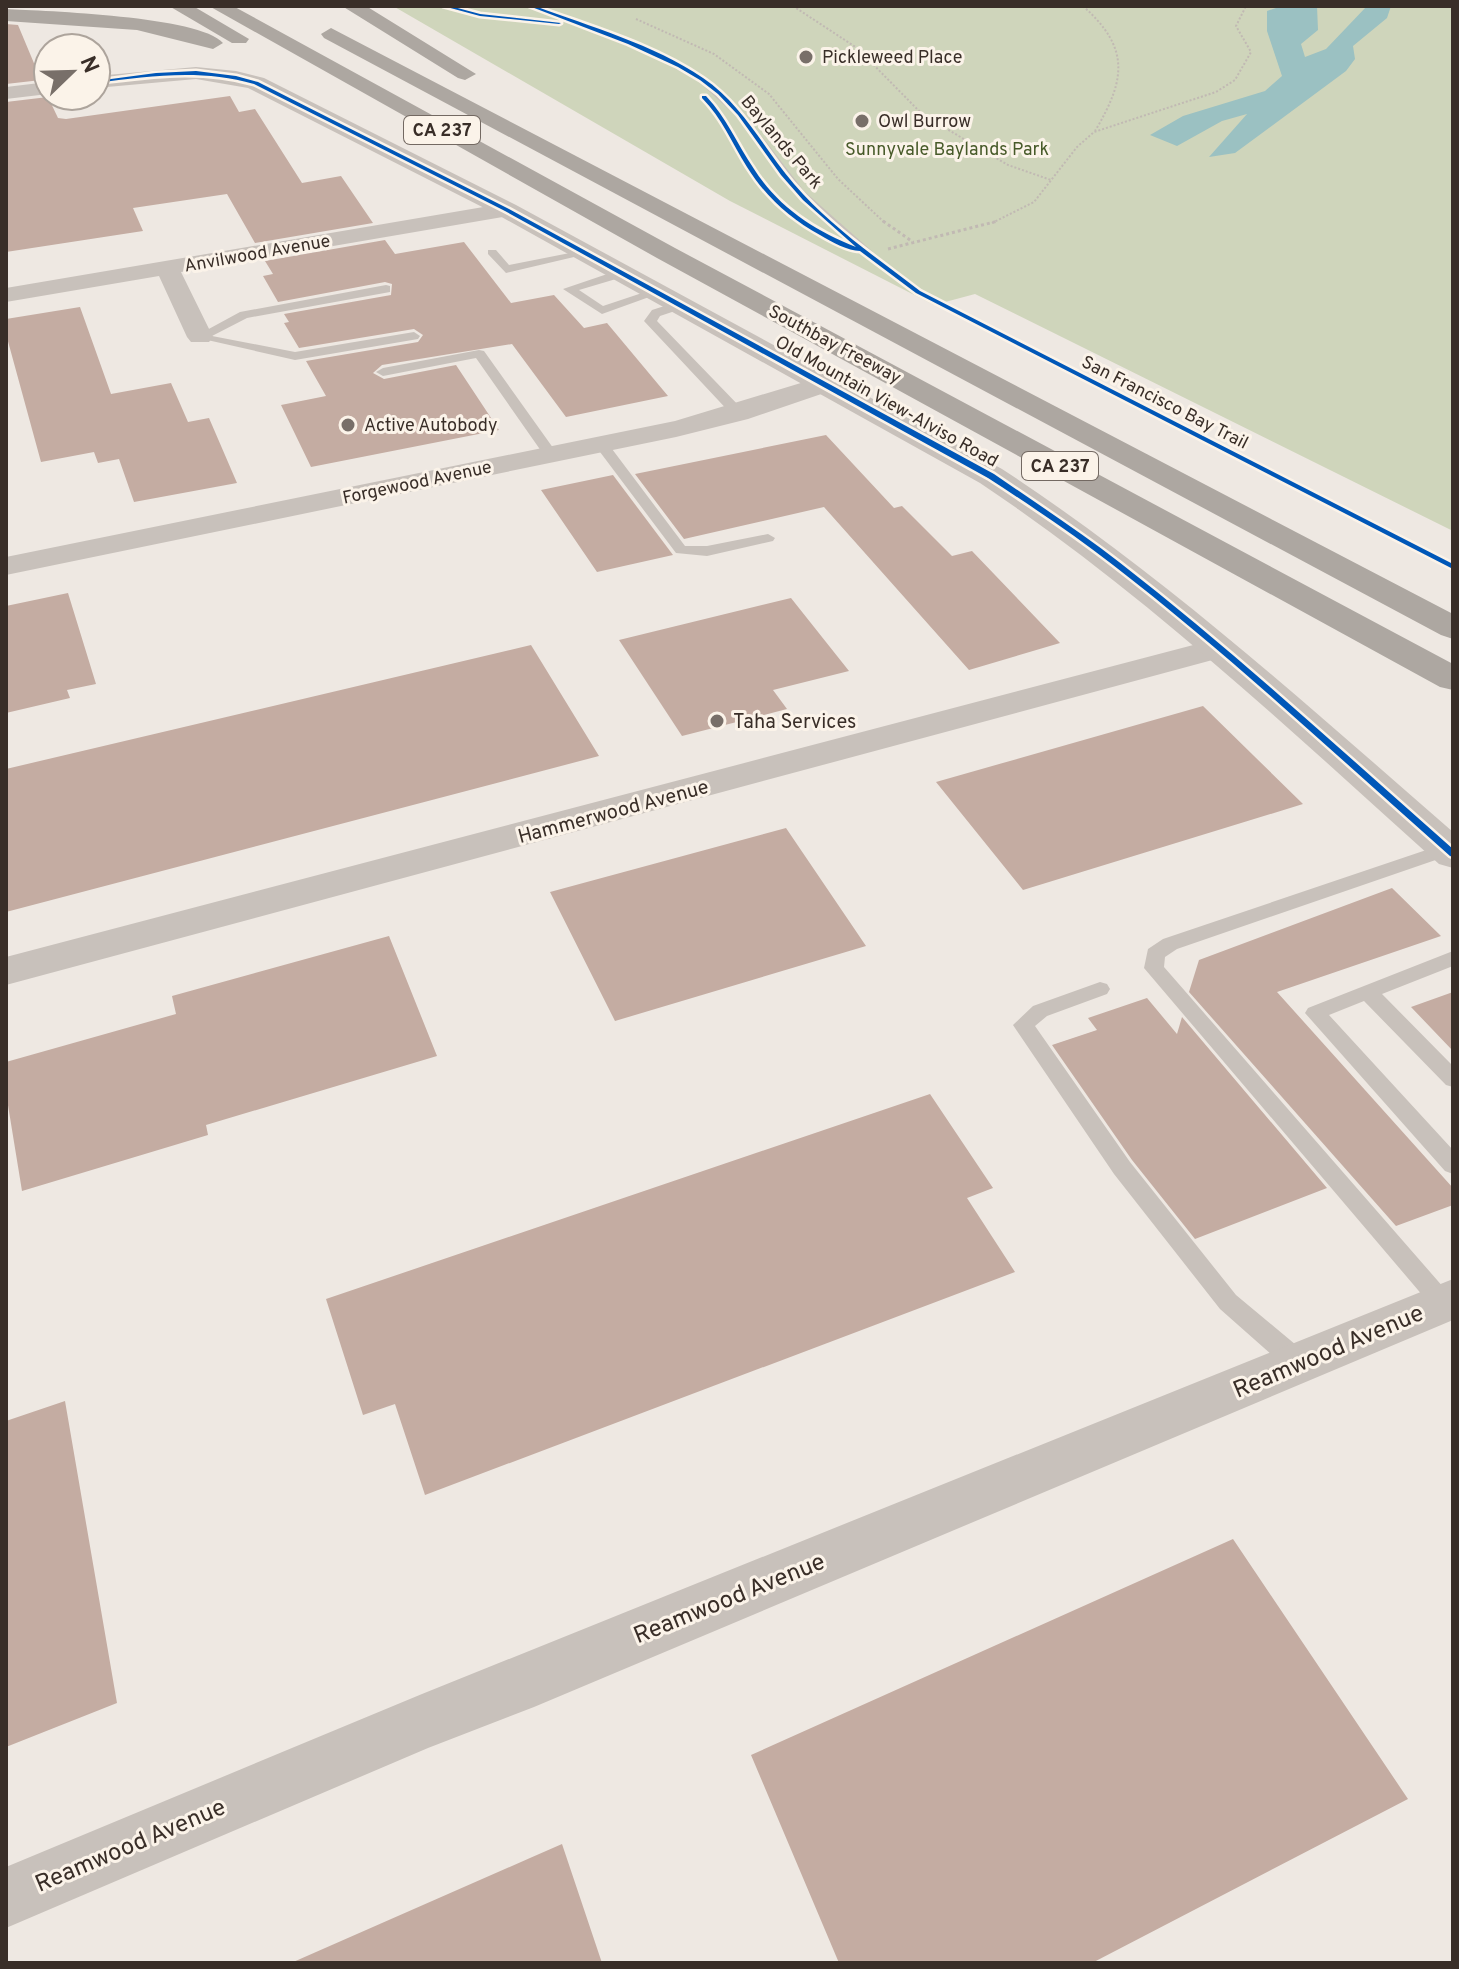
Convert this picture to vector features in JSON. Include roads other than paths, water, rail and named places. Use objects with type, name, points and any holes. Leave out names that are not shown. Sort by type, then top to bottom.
[{"type":"highway","points":[[179,6],[307,80],[666,253]]},
{"type":"highway","name":"Southbay Freeway","points":[[219,6],[666,253],[1453,679]]},
{"type":"highway","points":[[325,6],[491,88]]},
{"type":"highway","points":[[352,6],[465,74]]},
{"type":"highway","points":[[6,15],[122,21],[161,28],[196,36],[247,68]]},
{"type":"highway","name":"Southbay Freeway","points":[[305,21],[853,308],[1453,628]]},
{"type":"highway","points":[[578,138],[853,308]]},
{"type":"street","name":"Old Mountain View-Alviso Road","points":[[112,80],[247,68],[991,476],[1057,517],[1136,576],[1450,852]]},
{"type":"street","points":[[6,93],[32,90]]},
{"type":"street","name":"Anvilwood Avenue","points":[[6,295],[507,210]]},
{"type":"street","points":[[167,268],[200,337]]},
{"type":"street","name":"Forgewood Avenue","points":[[6,566],[601,444],[738,413],[824,384]]},
{"type":"street","name":"Hammerwood Avenue","points":[[6,971],[1220,648]]},
{"type":"street","name":"Reamwood Avenue","points":[[6,1898],[422,1722],[1448,1301]]},
{"type":"lane","name":"Baylands Park","points":[[531,6],[652,54],[693,75],[719,93],[794,187],[869,254]]},
{"type":"lane","points":[[492,252],[506,269],[585,253]]},
{"type":"lane","points":[[622,273],[569,289],[602,310],[668,298]]},
{"type":"lane","points":[[200,337],[244,315],[386,289]]},
{"type":"lane","points":[[668,298],[650,321],[738,413]]},
{"type":"lane","points":[[200,337],[295,356],[414,336]]},
{"type":"lane","points":[[383,372],[479,354],[551,455]]},
{"type":"lane","points":[[601,444],[681,550],[707,551],[768,538]]},
{"type":"lane","points":[[1448,1301],[1209,1036],[1154,968],[1155,954],[1170,944],[1450,852]]},
{"type":"lane","points":[[1453,958],[1315,1013],[1453,1165]]},
{"type":"lane","points":[[1100,989],[1040,1011],[1023,1025],[1122,1168],[1228,1302],[1299,1363]]},
{"type":"lane","points":[[1366,991],[1453,1079]]},
{"type":"water","points":[[1282,6],[1317,6],[1318,30],[1301,44],[1305,57],[1326,49],[1367,6],[1391,6],[1387,18],[1353,46],[1355,59],[1346,71],[1235,153],[1209,157],[1247,114],[1222,121],[1177,146],[1150,135],[1183,116],[1265,91],[1282,76],[1267,31],[1267,11]]},
{"type":"place","name":"Pickleweed Place","points":[[806,57]]},
{"type":"place","name":"Owl Burrow","points":[[862,121]]},
{"type":"place","name":"Active Autobody","points":[[348,425]]},
{"type":"place","name":"Taha Services","points":[[717,721]]},
{"type":"park label","name":"Sunnyvale Baylands Park","points":[[947,149]]}]
